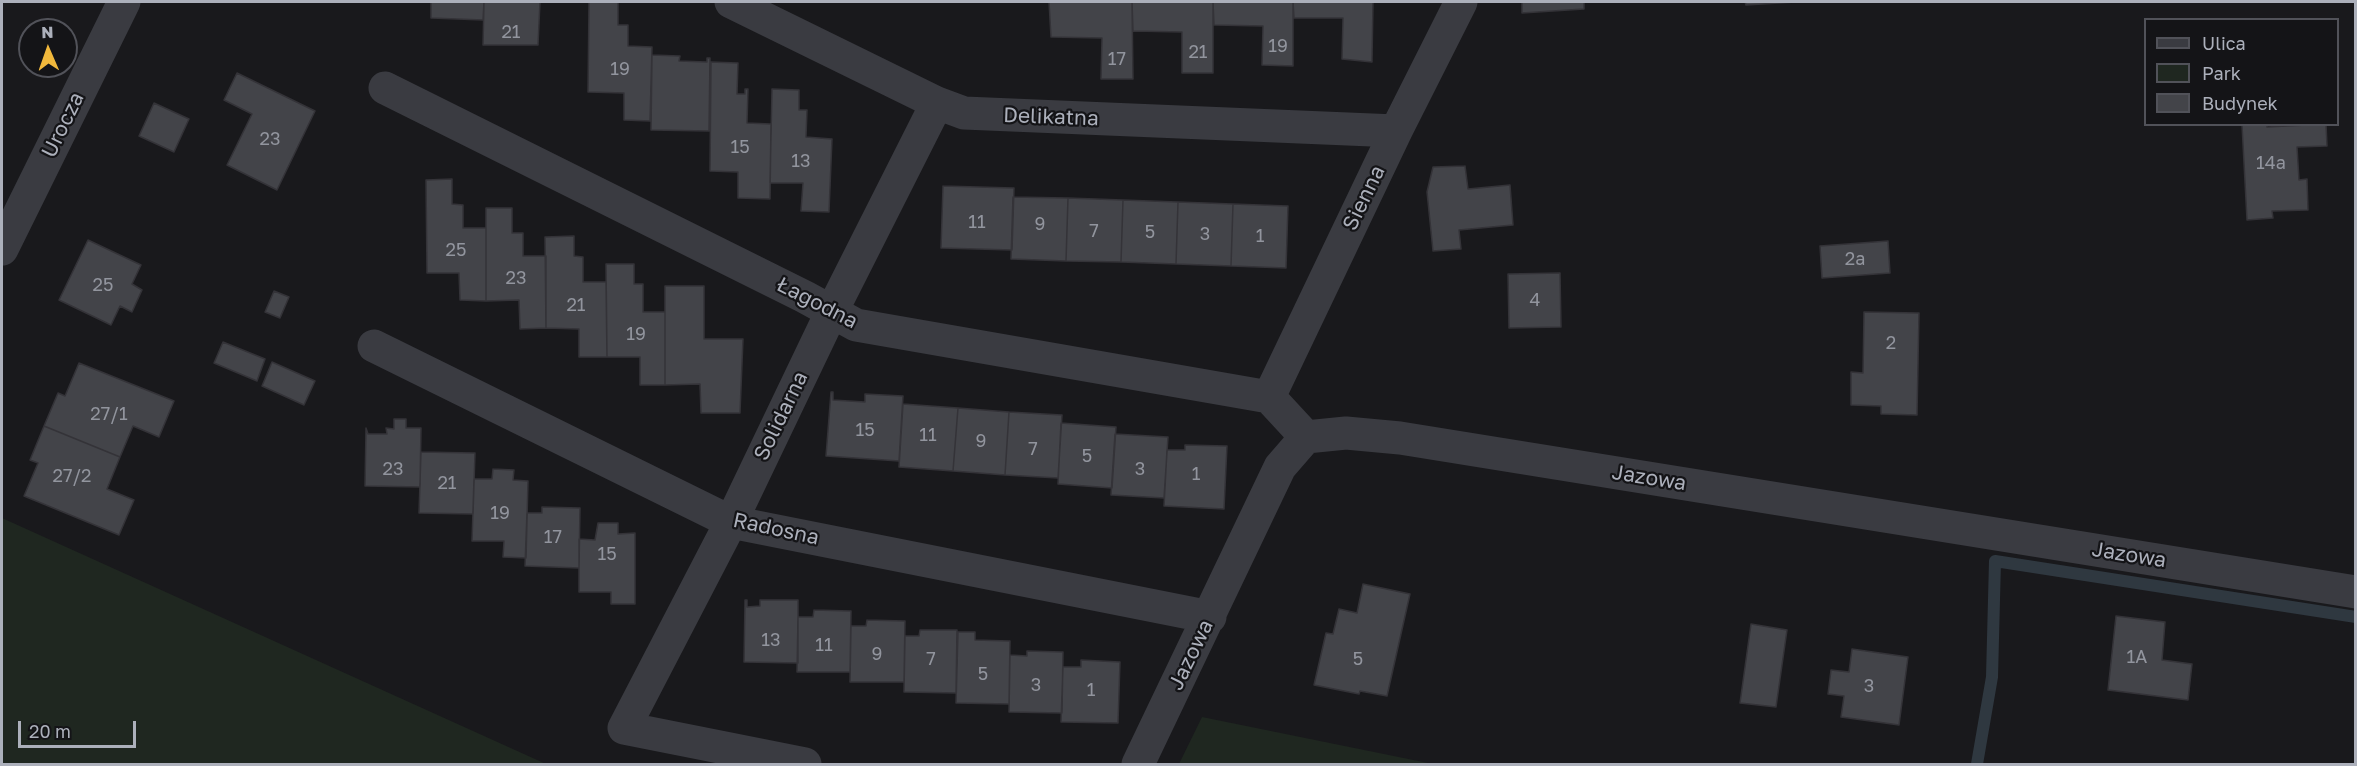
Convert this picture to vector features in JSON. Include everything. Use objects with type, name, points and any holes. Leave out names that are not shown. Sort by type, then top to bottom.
[{"type":"street","name":"Urocza","points":[[2,249],[12,203],[124,2]]},
{"type":"street","name":"Delikatna","points":[[731,2],[937,103],[964,113],[1396,131]]},
{"type":"street","name":"Sienna","points":[[1269,397],[1396,131],[1461,2]]},
{"type":"street","name":"Łagodna","points":[[385,88],[832,311],[856,326],[1269,397]]},
{"type":"street","name":"Solidarna","points":[[805,765],[624,728],[731,522],[832,311],[937,103]]},
{"type":"street","name":"Radosna","points":[[374,346],[731,522],[1210,617]]},
{"type":"street","points":[[1269,397],[1306,437]]},
{"type":"street","name":"Jazowa","points":[[1138,765],[1280,467],[1306,437],[1346,433],[1400,438],[2355,592]]},
{"type":"green space","points":[[2,518],[546,764],[2,764]]},
{"type":"green space","points":[[1202,717],[1433,764],[1179,764]]},
{"type":"building","points":[[431,2],[484,2],[483,20],[431,18]]},
{"type":"building","points":[[484,2],[540,2],[538,45],[483,45]]},
{"type":"building","points":[[589,2],[618,2],[618,25],[628,25],[628,46],[652,47],[650,121],[624,120],[624,93],[588,92]]},
{"type":"building","points":[[1049,2],[1132,2],[1133,79],[1101,79],[1102,38],[1051,37]]},
{"type":"building","points":[[1132,2],[1213,2],[1213,73],[1182,73],[1182,32],[1133,31]]},
{"type":"building","points":[[1213,2],[1293,2],[1293,66],[1262,65],[1263,26],[1214,25]]},
{"type":"building","points":[[1293,2],[1373,2],[1372,62],[1342,59],[1343,18],[1294,18]]},
{"type":"building","points":[[1522,2],[1584,2],[1584,9],[1522,13]]},
{"type":"building","points":[[1745,2],[1796,2],[1746,5]]},
{"type":"building","points":[[652,55],[680,56],[679,61],[707,62],[707,58],[710,58],[709,131],[651,130]]},
{"type":"building","points":[[711,62],[738,63],[737,94],[745,94],[745,89],[748,89],[747,123],[771,124],[770,199],[738,198],[738,172],[710,171]]},
{"type":"building","points":[[237,73],[315,111],[277,190],[227,165],[252,114],[224,100]]},
{"type":"building","points":[[772,89],[799,90],[799,110],[807,110],[806,137],[832,139],[829,212],[801,211],[803,183],[770,183]]},
{"type":"building","points":[[154,103],[189,119],[174,152],[139,136]]},
{"type":"building","points":[[2242,126],[2326,126],[2327,146],[2297,147],[2299,180],[2307,179],[2308,210],[2272,211],[2273,218],[2247,220]]},
{"type":"building","points":[[1465,166],[1468,189],[1510,185],[1513,225],[1459,230],[1461,249],[1433,251],[1427,192],[1433,167]]},
{"type":"building","points":[[452,179],[452,204],[463,205],[463,228],[486,228],[486,301],[460,300],[459,273],[427,273],[426,180]]},
{"type":"building","points":[[943,186],[1014,188],[1012,250],[941,248]]},
{"type":"building","points":[[1013,197],[1068,198],[1066,261],[1011,259]]},
{"type":"building","points":[[1068,198],[1123,200],[1121,262],[1066,261]]},
{"type":"building","points":[[1123,200],[1178,202],[1176,264],[1121,262]]},
{"type":"building","points":[[1178,202],[1233,204],[1231,266],[1176,264]]},
{"type":"building","points":[[1233,204],[1288,206],[1286,268],[1231,266]]},
{"type":"building","points":[[486,208],[512,208],[512,233],[523,233],[523,256],[546,256],[546,328],[520,329],[519,300],[486,301]]},
{"type":"building","points":[[574,236],[574,256],[583,257],[583,282],[606,282],[607,357],[579,357],[579,329],[546,328],[545,237]]},
{"type":"building","points":[[88,240],[141,265],[132,284],[142,290],[132,312],[120,306],[111,325],[59,300]]},
{"type":"building","points":[[1888,241],[1890,273],[1822,278],[1820,246]]},
{"type":"building","points":[[606,264],[634,264],[634,284],[643,284],[643,312],[665,312],[665,385],[640,385],[640,357],[607,357]]},
{"type":"building","points":[[1560,273],[1561,327],[1509,328],[1508,274]]},
{"type":"building","points":[[665,286],[704,286],[704,339],[743,339],[740,413],[701,413],[700,384],[665,385]]},
{"type":"building","points":[[274,291],[289,297],[280,318],[265,312]]},
{"type":"building","points":[[1864,312],[1919,313],[1917,415],[1881,414],[1881,406],[1851,405],[1851,372],[1863,373]]},
{"type":"building","points":[[223,342],[265,359],[257,381],[214,363]]},
{"type":"building","points":[[272,362],[315,381],[304,405],[262,386]]},
{"type":"building","points":[[79,363],[174,401],[159,437],[133,426],[120,457],[44,426],[58,393],[65,396]]},
{"type":"building","points":[[831,392],[833,392],[833,400],[865,402],[865,394],[903,396],[899,461],[826,456]]},
{"type":"building","points":[[903,404],[958,408],[953,471],[899,467]]},
{"type":"building","points":[[958,408],[1009,412],[1005,475],[953,471]]},
{"type":"building","points":[[1009,412],[1062,415],[1058,478],[1005,475]]},
{"type":"building","points":[[394,419],[406,419],[406,428],[421,428],[420,487],[365,486],[366,428],[368,434],[387,434],[386,428],[394,429]]},
{"type":"building","points":[[1061,423],[1116,427],[1112,488],[1058,484]]},
{"type":"building","points":[[44,426],[120,457],[107,489],[134,500],[119,535],[24,496],[38,463],[30,460]]},
{"type":"building","points":[[1115,434],[1168,437],[1164,498],[1111,495]]},
{"type":"building","points":[[1185,445],[1227,446],[1224,509],[1164,506],[1167,450],[1185,450]]},
{"type":"building","points":[[421,452],[475,453],[473,514],[419,513]]},
{"type":"building","points":[[493,469],[514,470],[513,480],[528,481],[526,558],[503,557],[504,541],[472,541],[474,479],[492,479]]},
{"type":"building","points":[[542,507],[580,508],[579,568],[525,566],[527,513],[542,513]]},
{"type":"building","points":[[598,523],[618,523],[618,534],[635,533],[635,604],[611,604],[611,592],[579,592],[579,539],[595,540]]},
{"type":"building","points":[[1363,584],[1410,594],[1387,696],[1360,691],[1359,694],[1314,685],[1326,633],[1333,634],[1339,609],[1357,613]]},
{"type":"building","points":[[745,600],[747,600],[747,607],[760,606],[760,600],[798,600],[798,663],[744,662]]},
{"type":"building","points":[[814,610],[851,611],[850,672],[797,672],[798,617],[813,617]]},
{"type":"building","points":[[2116,616],[2165,622],[2162,660],[2192,664],[2188,700],[2108,690]]},
{"type":"building","points":[[867,620],[905,621],[904,682],[850,682],[851,626],[866,626]]},
{"type":"building","points":[[1751,624],[1787,630],[1776,707],[1740,703]]},
{"type":"building","points":[[920,630],[957,630],[956,693],[904,692],[905,636],[919,636]]},
{"type":"building","points":[[958,632],[975,632],[975,640],[1010,641],[1009,704],[956,703]]},
{"type":"building","points":[[1852,649],[1908,657],[1899,725],[1841,717],[1844,696],[1828,694],[1831,670],[1849,672]]},
{"type":"building","points":[[1027,651],[1063,652],[1062,713],[1009,712],[1010,655],[1027,656]]},
{"type":"building","points":[[1081,660],[1120,662],[1118,723],[1061,722],[1063,667],[1081,667]]},
{"type":"waterway","points":[[1977,764],[1992,677],[1995,561],[2356,617]]}]
